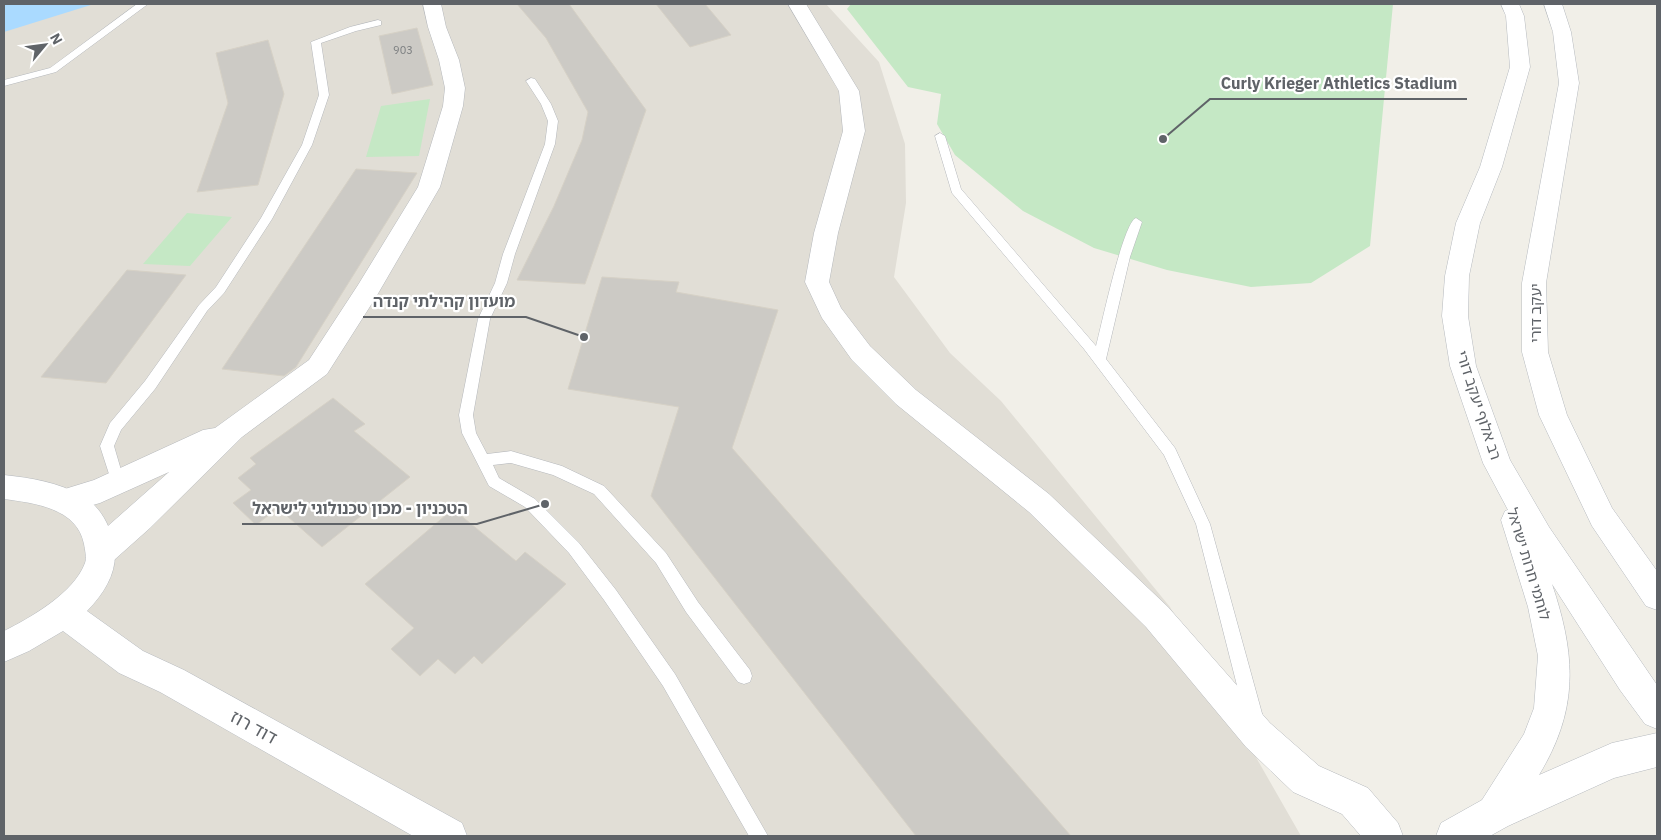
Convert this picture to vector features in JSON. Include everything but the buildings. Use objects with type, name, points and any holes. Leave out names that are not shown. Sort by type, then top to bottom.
[{"type":"street","points":[[102,551],[139,519],[232,429],[318,367],[429,187],[453,106],[455,88],[449,60],[437,27],[432,4]]},
{"type":"street","points":[[797,4],[849,91],[854,131],[826,233],[817,282],[831,312],[861,353],[906,397],[1039,503],[1151,610],[1258,735],[1306,779],[1354,801],[1385,836]]},
{"type":"street","name":"רב אלוף יעקב דורי","points":[[1510,4],[1515,16],[1520,67],[1491,166],[1468,223],[1457,276],[1455,316],[1463,366],[1497,464],[1538,536],[1632,678],[1657,712]]},
{"type":"street","name":"יעקב דורי","points":[[1553,4],[1562,32],[1569,82],[1534,283],[1535,352],[1554,415],[1602,517],[1657,596]]},
{"type":"street","points":[[65,501],[100,491],[232,429]]},
{"type":"street","name":"לוחמי חרות ישראל","points":[[1454,836],[1495,813],[1522,772],[1541,735],[1551,708],[1554,656],[1544,607],[1497,464]]},
{"type":"street","points":[[4,487],[42,492],[65,501],[88,517],[96,532],[102,551],[98,570],[87,588],[63,612],[30,635],[4,647]]},
{"type":"street","name":"דוד רוז","points":[[63,612],[131,662],[172,681],[449,836]]},
{"type":"street","points":[[1495,813],[1612,761],[1657,750]]},
{"type":"lane","points":[[4,82],[53,70],[143,4]]},
{"type":"lane","points":[[114,470],[107,446],[115,428],[150,385],[203,308],[220,290],[266,219],[307,145],[319,115],[324,95],[316,42],[353,29],[378,23]]},
{"type":"lane","points":[[531,81],[546,104],[553,121],[550,144],[509,254],[501,283],[484,319],[466,415],[469,433],[494,482],[530,503],[574,548],[610,595],[669,680],[759,836]]},
{"type":"lane","points":[[940,136],[956,190],[1099,360],[1170,452],[1203,524],[1258,735]]},
{"type":"lane","points":[[1099,360],[1124,257],[1136,222]]},
{"type":"lane","points":[[482,461],[511,457],[557,470],[598,490],[618,509],[661,558],[692,607],[744,676]]},
{"type":"shaded area","points":[[4,4],[826,4],[879,62],[905,144],[906,203],[894,277],[950,353],[1001,401],[1170,607],[1301,836],[4,836]]},
{"type":"green space","points":[[851,4],[1393,4],[1370,246],[1311,283],[1251,287],[1167,270],[1094,248],[1023,211],[955,155],[937,124],[941,94],[908,87],[847,9]]},
{"type":"green space","points":[[430,99],[419,156],[366,157],[381,106]]},
{"type":"green space","points":[[187,213],[232,217],[190,266],[143,264]]},
{"type":"water","points":[[4,4],[94,4],[4,32]]},
{"type":"place","name":"Curly Krieger Athletics Stadium","points":[[1163,139]]},
{"type":"place","name":"מועדון קהילתי קנדה","points":[[584,337]]},
{"type":"place","name":"הטכניון - מכון טכנולוגי לישראל","points":[[545,504]]}]
